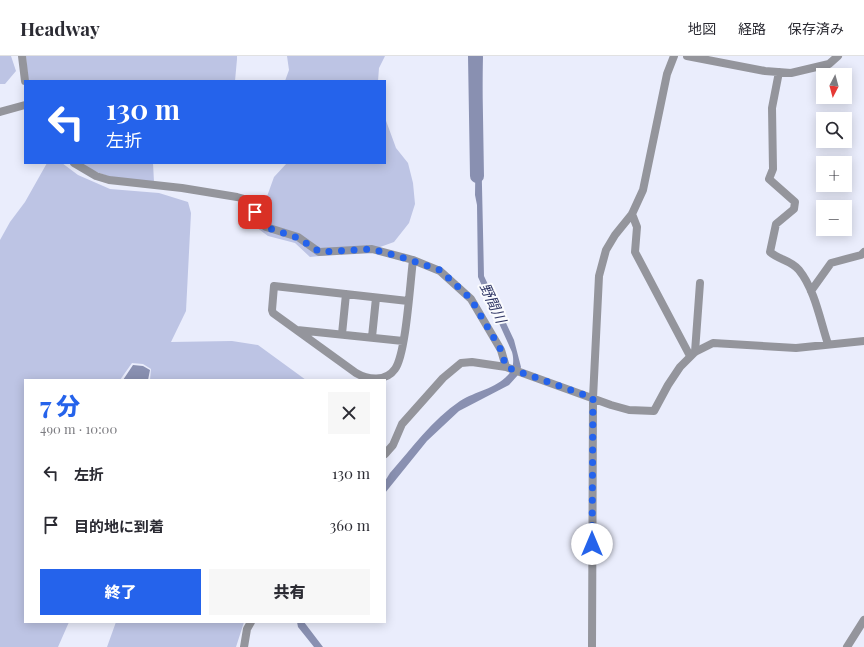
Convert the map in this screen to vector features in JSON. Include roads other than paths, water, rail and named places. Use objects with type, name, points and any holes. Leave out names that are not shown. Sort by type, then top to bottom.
[{"type":"street","points":[[22,56],[25,80]]},
{"type":"street","points":[[592,647],[593,398],[599,276],[602,261],[615,235],[632,214],[643,190],[667,74],[674,56]]},
{"type":"street","points":[[687,56],[791,73],[829,64],[838,56]]},
{"type":"street","points":[[779,72],[772,108],[773,169],[769,179],[795,202],[794,210],[776,224],[770,252],[776,258],[788,261],[798,269],[811,291],[828,344]]},
{"type":"street","points":[[0,112],[24,105]]},
{"type":"street","points":[[76,164],[96,176],[109,180],[182,188],[248,200],[253,204],[259,222],[266,227],[298,238],[320,252],[372,249],[413,260],[440,270],[471,299],[501,350],[506,367]]},
{"type":"street","points":[[632,214],[637,226],[635,252],[693,354]]},
{"type":"street","points":[[811,291],[831,263],[861,255],[864,252]]},
{"type":"street","points":[[408,301],[274,286],[273,313],[356,373],[376,378],[386,377],[396,368],[403,341],[408,301],[413,260]]},
{"type":"street","points":[[693,354],[700,283]]},
{"type":"street","points":[[342,334],[346,294]]},
{"type":"street","points":[[372,338],[376,298]]},
{"type":"street","points":[[297,330],[403,341]]},
{"type":"street","points":[[386,453],[394,445],[402,424],[452,369],[461,363],[472,362],[506,367],[629,410],[654,412],[668,385],[693,354],[713,343],[796,348],[864,341]]},
{"type":"street","points":[[848,647],[864,620]]},
{"type":"street","points":[[244,647],[247,629],[250,623]]},
{"type":"water","name":"野間川","points":[[483,56],[481,142],[484,276],[514,340],[521,367],[518,375],[509,385],[459,411],[427,441],[386,492],[386,479],[390,473],[414,444],[440,417],[460,401],[503,380],[510,373],[512,367],[512,352],[478,277],[477,205],[475,195],[477,57]]},
{"type":"water","points":[[133,365],[143,366],[150,370],[148,379],[124,379]]},
{"type":"water","points":[[297,623],[305,623],[323,647],[314,647],[298,627]]},
{"type":"waterway","name":"野間川","points":[[475,56],[477,176]]}]
